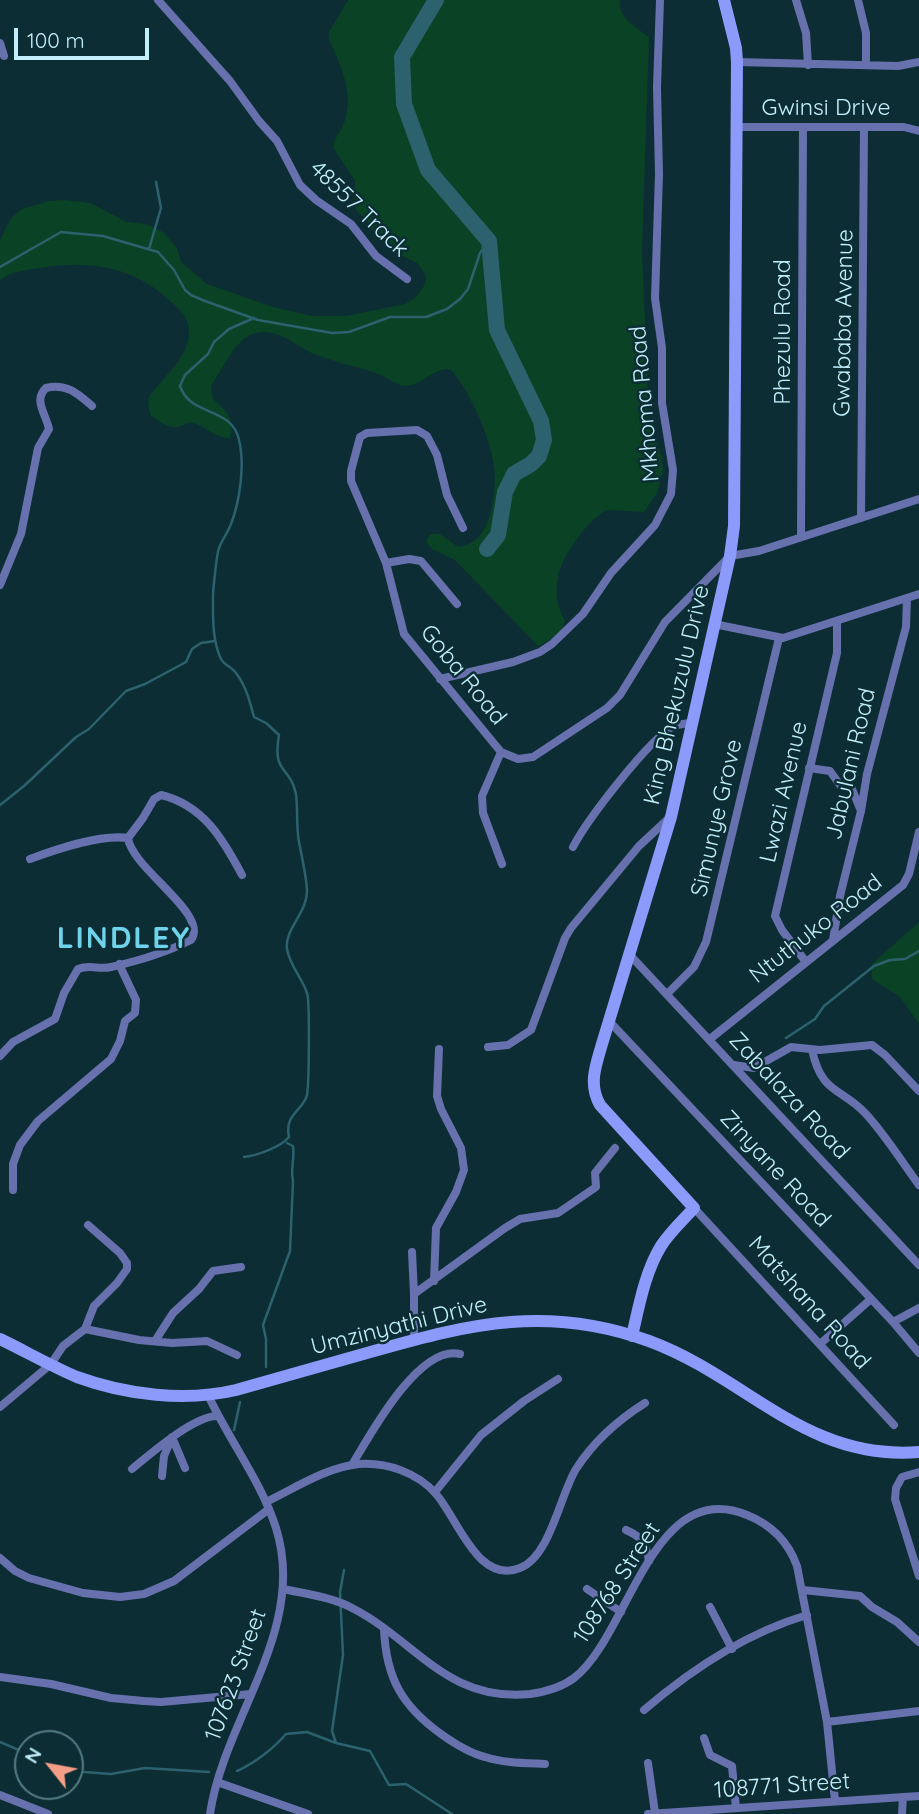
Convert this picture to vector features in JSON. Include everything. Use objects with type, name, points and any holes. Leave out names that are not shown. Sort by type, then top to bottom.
[{"type":"street","name":"48557 Track","points":[[158,0],[230,81],[258,121],[277,141],[300,185],[316,200],[351,223],[376,256],[407,279]]},
{"type":"street","name":"Mkhoma Road","points":[[440,679],[513,662],[540,652],[552,644],[583,614],[611,573],[655,526],[671,494],[673,470],[662,403],[662,345],[655,298],[660,0]]},
{"type":"street","name":"King Bhekuzulu Drive","points":[[694,1208],[597,1098],[593,1087],[608,1021],[671,817],[730,556],[734,526],[737,62],[736,48],[723,0]]},
{"type":"street","points":[[796,0],[806,33],[808,65]]},
{"type":"street","points":[[858,0],[866,33],[866,65]]},
{"type":"street","points":[[0,43],[4,56]]},
{"type":"street","points":[[737,62],[905,66],[919,62]]},
{"type":"street","name":"Gwinsi Drive","points":[[737,127],[904,127],[917,130]]},
{"type":"street","name":"Phezulu Road","points":[[801,537],[803,127]]},
{"type":"street","name":"Gwababa Avenue","points":[[861,518],[864,127]]},
{"type":"street","points":[[0,585],[21,534],[37,452],[49,429],[40,393],[46,388],[70,388],[92,406]]},
{"type":"street","name":"Goba Road","points":[[463,528],[447,495],[437,455],[427,436],[417,430],[364,434],[359,439],[351,481],[386,564],[402,630],[501,752],[518,759],[533,757],[607,708],[621,695],[665,622],[730,556]]},
{"type":"street","points":[[730,556],[759,551],[919,499]]},
{"type":"street","points":[[386,564],[409,559],[422,561],[457,604]]},
{"type":"street","points":[[714,624],[779,638],[919,594]]},
{"type":"street","name":"Jabulani Road","points":[[833,940],[839,896],[862,811],[867,774],[906,627],[907,598]]},
{"type":"street","name":"Lwazi Avenue","points":[[806,962],[775,916],[837,653],[837,621]]},
{"type":"street","name":"Simunye Grove","points":[[667,994],[699,960],[706,942],[779,638]]},
{"type":"street","points":[[572,847],[583,827],[636,761],[672,728],[691,723]]},
{"type":"street","points":[[501,752],[482,796],[484,813],[502,864]]},
{"type":"street","points":[[809,768],[830,771],[840,785],[852,789],[862,811]]},
{"type":"street","points":[[0,1056],[13,1042],[55,1019],[66,988],[78,969],[109,967],[180,946],[191,940],[195,932],[194,924],[180,903],[131,851],[128,838],[154,799],[161,795],[169,797],[192,808],[210,823],[242,875]]},
{"type":"street","points":[[488,1047],[508,1045],[531,1030],[565,937],[574,922],[639,846],[671,817]]},
{"type":"street","name":"Ntuthuko Road","points":[[710,1039],[906,882],[919,832]]},
{"type":"street","points":[[30,859],[114,837],[128,838]]},
{"type":"street","name":"Zabalaza Road","points":[[629,954],[919,1265]]},
{"type":"street","points":[[13,1190],[13,1164],[20,1145],[38,1121],[111,1059],[120,1041],[125,1021],[135,1013],[136,1000],[119,964]]},
{"type":"street","name":"Zinyane Road","points":[[608,1021],[894,1322],[919,1353]]},
{"type":"street","points":[[733,1064],[754,1068],[791,1047],[812,1050],[872,1045],[919,1091]]},
{"type":"street","points":[[435,1281],[436,1228],[456,1192],[464,1170],[461,1148],[441,1109],[438,1096],[439,1049]]},
{"type":"street","points":[[812,1050],[815,1063],[828,1086],[863,1111],[919,1185]]},
{"type":"street","points":[[414,1294],[520,1219],[558,1213],[587,1194],[596,1187],[596,1173],[615,1148]]},
{"type":"street","points":[[632,1336],[656,1255],[694,1208]]},
{"type":"street","name":"Matshana Road","points":[[694,1208],[894,1425]]},
{"type":"street","points":[[0,1407],[51,1364],[63,1346],[85,1329],[94,1306],[117,1283],[128,1267],[120,1253],[88,1225]]},
{"type":"street","points":[[412,1252],[414,1339]]},
{"type":"street","points":[[155,1341],[173,1313],[199,1289],[213,1271],[240,1267]]},
{"type":"street","points":[[820,1344],[871,1299]]},
{"type":"street","points":[[894,1322],[919,1308]]},
{"type":"street","name":"Umzinyathi Drive","points":[[0,1339],[101,1385],[153,1394],[208,1395],[236,1390],[467,1326],[512,1320],[569,1323],[632,1336],[682,1356],[825,1439],[864,1451],[919,1452]]},
{"type":"street","points":[[85,1329],[155,1341],[208,1341],[237,1355]]},
{"type":"street","points":[[352,1465],[409,1378],[444,1356],[460,1354]]},
{"type":"street","points":[[435,1492],[481,1435],[524,1401],[558,1379]]},
{"type":"street","name":"107623 Street","points":[[208,1395],[267,1506],[280,1542],[283,1589],[275,1628],[218,1782],[210,1814]]},
{"type":"street","points":[[0,1558],[15,1571],[29,1578],[83,1593],[120,1597],[144,1594],[174,1581],[267,1506],[325,1474],[352,1465],[372,1464],[394,1468],[410,1475],[435,1492],[483,1562],[500,1570],[520,1569],[533,1561],[540,1552],[569,1480],[583,1459],[609,1430],[645,1403]]},
{"type":"street","points":[[132,1469],[172,1437],[210,1416],[218,1416]]},
{"type":"street","points":[[172,1437],[185,1468]]},
{"type":"street","points":[[162,1476],[164,1456],[172,1437]]},
{"type":"street","points":[[919,1472],[902,1477],[895,1495],[919,1576]]},
{"type":"street","name":"108768 Street","points":[[283,1589],[347,1605],[384,1629],[440,1672],[461,1683],[495,1692],[529,1694],[556,1688],[580,1672],[593,1658],[662,1540],[687,1519],[705,1512],[729,1510],[753,1518],[781,1537],[793,1555],[803,1590],[827,1722],[835,1801]]},
{"type":"street","points":[[626,1530],[638,1535],[646,1544],[649,1562]]},
{"type":"street","points":[[587,1589],[621,1612]]},
{"type":"street","points":[[803,1590],[860,1596],[897,1622],[919,1642]]},
{"type":"street","points":[[710,1607],[732,1648]]},
{"type":"street","points":[[644,1710],[698,1667],[732,1648],[807,1615]]},
{"type":"street","points":[[384,1629],[385,1650],[391,1676],[403,1699],[424,1722],[475,1754],[514,1762],[545,1764]]},
{"type":"street","points":[[0,1677],[51,1684],[111,1698],[144,1701],[251,1694]]},
{"type":"street","points":[[827,1722],[919,1711]]},
{"type":"street","points":[[704,1738],[709,1755],[732,1766],[736,1808]]},
{"type":"street","points":[[649,1763],[655,1813]]},
{"type":"street","points":[[218,1782],[308,1814]]},
{"type":"street","points":[[0,1796],[48,1814]]},
{"type":"street","name":"108771 Street","points":[[648,1814],[919,1796]]},
{"type":"street","points":[[902,1814],[903,1797]]},
{"type":"green space","points":[[348,0],[620,0],[625,17],[649,37],[642,251],[649,420],[661,455],[663,470],[657,493],[644,512],[607,510],[592,521],[577,539],[564,559],[557,583],[558,605],[565,621],[558,633],[538,646],[455,560],[432,549],[426,542],[430,534],[440,534],[458,547],[475,540],[488,521],[494,498],[494,467],[489,443],[471,401],[450,369],[407,386],[400,385],[376,373],[314,354],[275,334],[259,332],[250,335],[238,345],[211,386],[213,399],[225,411],[232,425],[230,438],[191,423],[170,427],[151,416],[148,404],[149,397],[181,358],[188,340],[187,321],[169,300],[140,280],[109,268],[75,265],[29,269],[0,280],[0,240],[11,218],[22,209],[49,201],[64,200],[90,203],[127,222],[146,224],[163,232],[177,248],[181,262],[207,284],[273,307],[312,316],[346,316],[405,304],[416,297],[424,286],[425,274],[417,263],[387,248],[354,207],[355,181],[333,147],[344,123],[348,101],[345,79],[329,39],[329,32]]},
{"type":"green space","points":[[919,922],[919,1024],[900,997],[872,979],[872,964]]},
{"type":"waterway","points":[[436,0],[402,57],[404,104],[428,170],[489,241],[497,330],[541,421],[544,440],[539,456],[514,474],[505,492],[498,535],[487,549]]},
{"type":"waterway","points":[[149,249],[161,208],[156,182]]},
{"type":"waterway","points":[[0,267],[61,232],[103,236],[158,252],[174,270],[185,290],[205,301],[258,320],[332,333],[349,332],[390,317],[426,317],[447,309],[468,289],[480,253],[489,241]]},
{"type":"waterway","points":[[244,1157],[268,1150],[285,1141],[289,1137],[291,1118],[307,1095],[308,1000],[287,949],[289,935],[304,906],[307,890],[298,836],[296,794],[290,778],[280,764],[277,748],[279,735],[266,723],[254,717],[242,683],[221,659],[215,636],[213,596],[216,563],[239,494],[242,460],[239,440],[235,429],[228,422],[192,403],[180,386],[185,375],[208,354],[214,342],[229,329],[254,318]]},
{"type":"waterway","points":[[0,805],[76,737],[89,729],[126,691],[186,662],[192,649],[201,643],[215,641]]},
{"type":"waterway","points":[[786,1038],[815,1019],[824,1006],[874,966],[890,960],[905,959],[919,951]]},
{"type":"waterway","points":[[266,1367],[263,1325],[290,1251],[293,1146],[287,1143]]},
{"type":"waterway","points":[[234,1430],[240,1402]]},
{"type":"waterway","points":[[336,1743],[332,1731],[343,1655],[340,1592],[344,1570]]},
{"type":"waterway","points":[[237,1771],[264,1755],[286,1734],[307,1732],[336,1743],[370,1751],[389,1785],[406,1784],[452,1814]]},
{"type":"waterway","points":[[0,1742],[14,1748]]},
{"type":"waterway","points":[[84,1772],[111,1774],[145,1768],[209,1772]]},
{"type":"district","name":"LINDLEY","points":[[124,939]]}]
